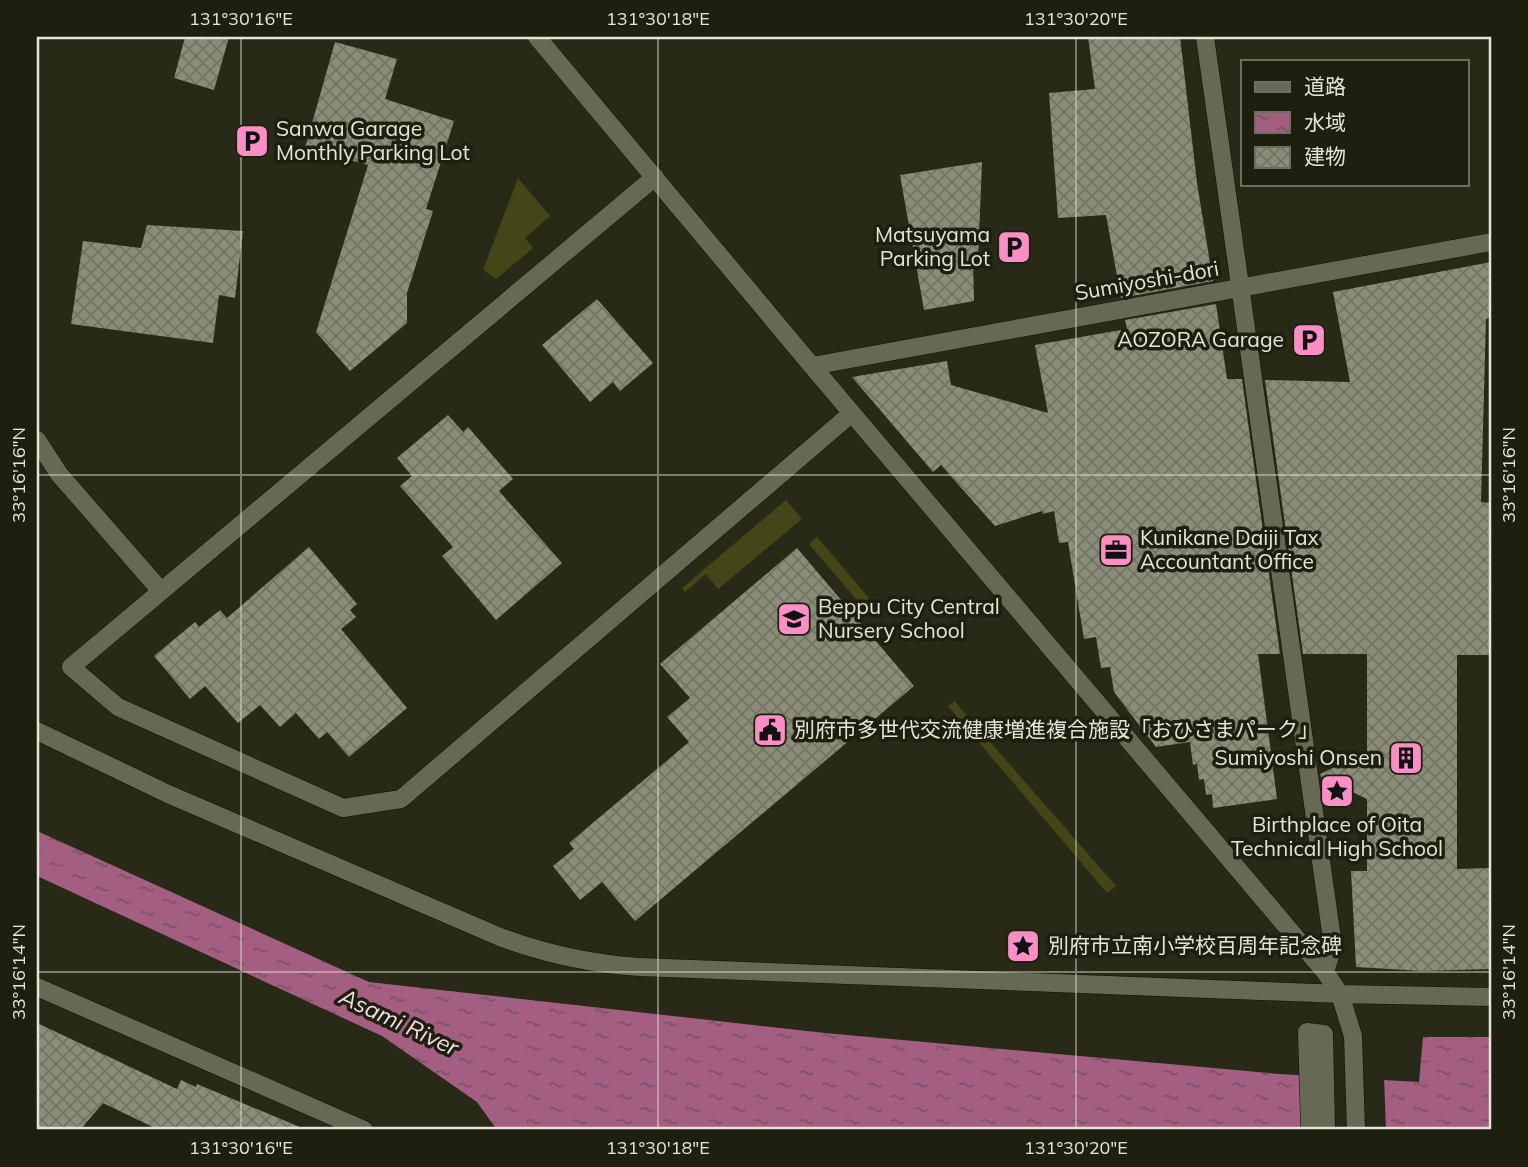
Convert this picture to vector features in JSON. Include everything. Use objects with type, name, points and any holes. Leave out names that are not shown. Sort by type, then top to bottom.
[{"type":"street","points":[[537,37],[1325,972],[1340,994],[1353,1035],[1356,1130]]},
{"type":"street","points":[[1205,37],[1333,946],[1325,972]]},
{"type":"street","points":[[655,177],[71,667],[118,707],[343,808],[401,799],[852,413]]},
{"type":"street","name":"Sumiyoshi-dori","points":[[812,366],[1491,242]]},
{"type":"street","points":[[37,440],[59,474],[161,591]]},
{"type":"street","points":[[37,732],[168,794],[500,937],[539,951],[579,960],[640,967],[1340,994],[1491,997]]},
{"type":"street","points":[[37,987],[364,1130]]},
{"type":"street","points":[[1310,1130],[1307,1032],[1324,1034],[1326,1130]]},
{"type":"shaded area","points":[[518,178],[550,216],[525,238],[533,248],[496,279],[483,270]]},
{"type":"shaded area","points":[[786,500],[802,519],[718,589],[706,574],[685,592],[682,588]]},
{"type":"shaded area","points":[[817,537],[869,598],[861,605],[809,544]]},
{"type":"shaded area","points":[[955,701],[1116,886],[1107,893],[948,706]]},
{"type":"water","name":"Asami River","points":[[37,831],[369,982],[825,1033],[1279,1074],[1419,1082],[1423,1037],[1491,1037],[1491,1130],[497,1130],[477,1102],[382,1036],[37,876]]},
{"type":"pier","points":[[1325,1073],[1384,1077],[1386,1130],[1326,1130]]},
{"type":"building","points":[[185,37],[229,37],[214,90],[174,78]]},
{"type":"building","points":[[1088,37],[1180,37],[1197,183],[1213,281],[1121,298],[1106,215],[1058,218],[1049,93],[1095,89]]},
{"type":"building","points":[[335,42],[397,59],[385,99],[454,121],[426,209],[433,211],[407,293],[407,323],[350,371],[316,332],[368,165],[305,148]]},
{"type":"building","points":[[982,162],[978,260],[973,261],[974,301],[924,310],[900,175]]},
{"type":"building","points":[[147,225],[243,231],[235,298],[219,295],[213,343],[71,324],[83,241],[141,248]]},
{"type":"building","points":[[1491,262],[1491,318],[1486,319],[1481,502],[1491,503],[1491,655],[1457,655],[1457,869],[1491,868],[1491,969],[1423,971],[1356,967],[1351,871],[1367,871],[1367,799],[1321,777],[1320,774],[1367,752],[1367,654],[1303,654],[1265,380],[1350,382],[1333,292]]},
{"type":"building","points":[[597,299],[653,363],[620,391],[613,382],[590,402],[542,345]]},
{"type":"building","points":[[1216,304],[1227,379],[1242,379],[1280,654],[1258,654],[1277,799],[1213,808],[1212,794],[1206,795],[1204,779],[1199,780],[1197,764],[1193,765],[1190,742],[1156,747],[1114,692],[1110,667],[1101,668],[1096,637],[1084,639],[1068,542],[1059,543],[1054,511],[1043,514],[1042,511],[995,526],[941,465],[933,472],[852,377],[947,361],[951,385],[1048,413],[1035,345],[1127,329],[1125,320]]},
{"type":"building","points":[[448,415],[463,432],[468,427],[513,479],[499,491],[562,563],[496,620],[442,556],[453,547],[400,486],[412,476],[397,458]]},
{"type":"building","points":[[309,547],[357,604],[350,610],[356,617],[341,629],[407,708],[349,757],[327,732],[319,739],[296,713],[280,727],[260,705],[238,723],[205,686],[190,699],[154,656],[195,622],[199,627],[220,610],[227,618]]},
{"type":"building","name":"別府市多世代交流健康増進複合施設「おひさまパーク」","points":[[797,548],[914,686],[635,921],[602,882],[580,900],[553,866],[574,849],[569,843],[689,742],[667,717],[690,698],[660,664]]},
{"type":"building","points":[[37,1023],[177,1089],[181,1080],[196,1087],[197,1084],[307,1130],[159,1130],[103,1103],[80,1130],[37,1130]]},
{"type":"place","name":"Sanwa Garage Monthly Parking Lot","points":[[252,141]]},
{"type":"place","name":"Matsuyama Parking Lot","points":[[1014,247]]},
{"type":"place","name":"AOZORA Garage","points":[[1309,340]]},
{"type":"place","name":"Kunikane Daiji Tax Accountant Office","points":[[1116,550]]},
{"type":"place","name":"Beppu City Central Nursery School","points":[[794,619]]},
{"type":"place","name":"別府市多世代交流健康増進複合施設「おひさまパーク」","points":[[770,730]]},
{"type":"place","name":"Sumiyoshi Onsen","points":[[1406,758]]},
{"type":"place","name":"Birthplace of Oita Technical High School","points":[[1337,791]]},
{"type":"place","name":"別府市立南小学校百周年記念碑","points":[[1023,946]]}]
